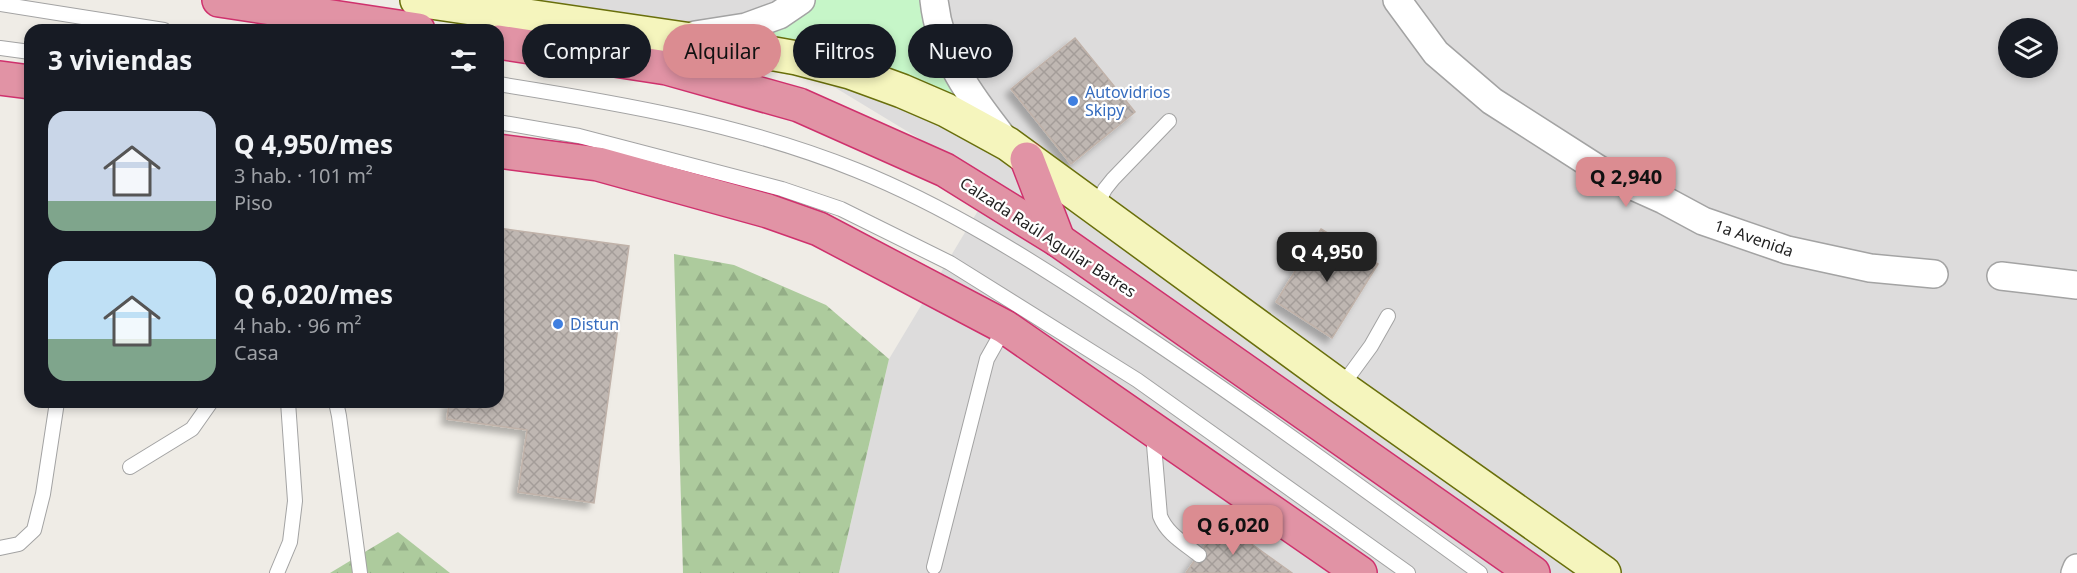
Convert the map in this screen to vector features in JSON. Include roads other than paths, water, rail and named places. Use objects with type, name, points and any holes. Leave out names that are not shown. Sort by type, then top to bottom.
[{"type":"highway","points":[[219,0],[378,24]]},
{"type":"highway","name":"Calzada Raúl Aguilar Batres","points":[[504,43],[667,68],[800,105],[945,170],[1058,240],[1533,573]]},
{"type":"highway","points":[[0,78],[24,81]]},
{"type":"highway","points":[[1018,151],[1058,240]]},
{"type":"highway","points":[[504,152],[598,164],[768,211],[809,225],[1005,327],[1360,573]]},
{"type":"street","points":[[417,0],[663,36]]},
{"type":"street","points":[[754,24],[779,15],[801,0]]},
{"type":"street","points":[[934,0],[937,25],[953,67],[972,99],[1018,151]]},
{"type":"street","name":"1a Avenida","points":[[1397,0],[1436,52],[1492,101],[1606,174],[1664,200],[1703,221],[1786,250],[1870,268],[1934,274]]},
{"type":"street","points":[[781,55],[850,72],[902,91],[946,110],[1018,151],[1341,387],[1605,573]]},
{"type":"street","points":[[2001,276],[2077,285]]},
{"type":"street","points":[[2075,573],[2077,568]]},
{"type":"lane","points":[[0,4],[126,24]]},
{"type":"lane","points":[[0,48],[24,51]]},
{"type":"lane","points":[[504,85],[659,112],[779,142],[857,170],[933,205],[1059,278],[1182,359],[1480,573]]},
{"type":"lane","points":[[1095,208],[1113,179],[1169,121]]},
{"type":"lane","points":[[504,123],[579,136],[782,189],[841,209],[950,263],[1137,380],[1408,573]]},
{"type":"lane","points":[[1341,387],[1371,346],[1388,316]]},
{"type":"lane","points":[[934,567],[987,359],[1005,327]]},
{"type":"lane","points":[[0,548],[19,544],[34,530],[44,494],[56,408]]},
{"type":"lane","points":[[130,467],[192,429],[207,408]]},
{"type":"lane","points":[[278,573],[290,542],[295,501],[288,408]]},
{"type":"lane","points":[[337,408],[360,573]]},
{"type":"lane","points":[[1152,428],[1160,516],[1172,534],[1199,555]]},
{"type":"place","name":"Autovidrios Skipy","points":[[1073,101]]},
{"type":"place","name":"Distun","points":[[558,324]]}]
